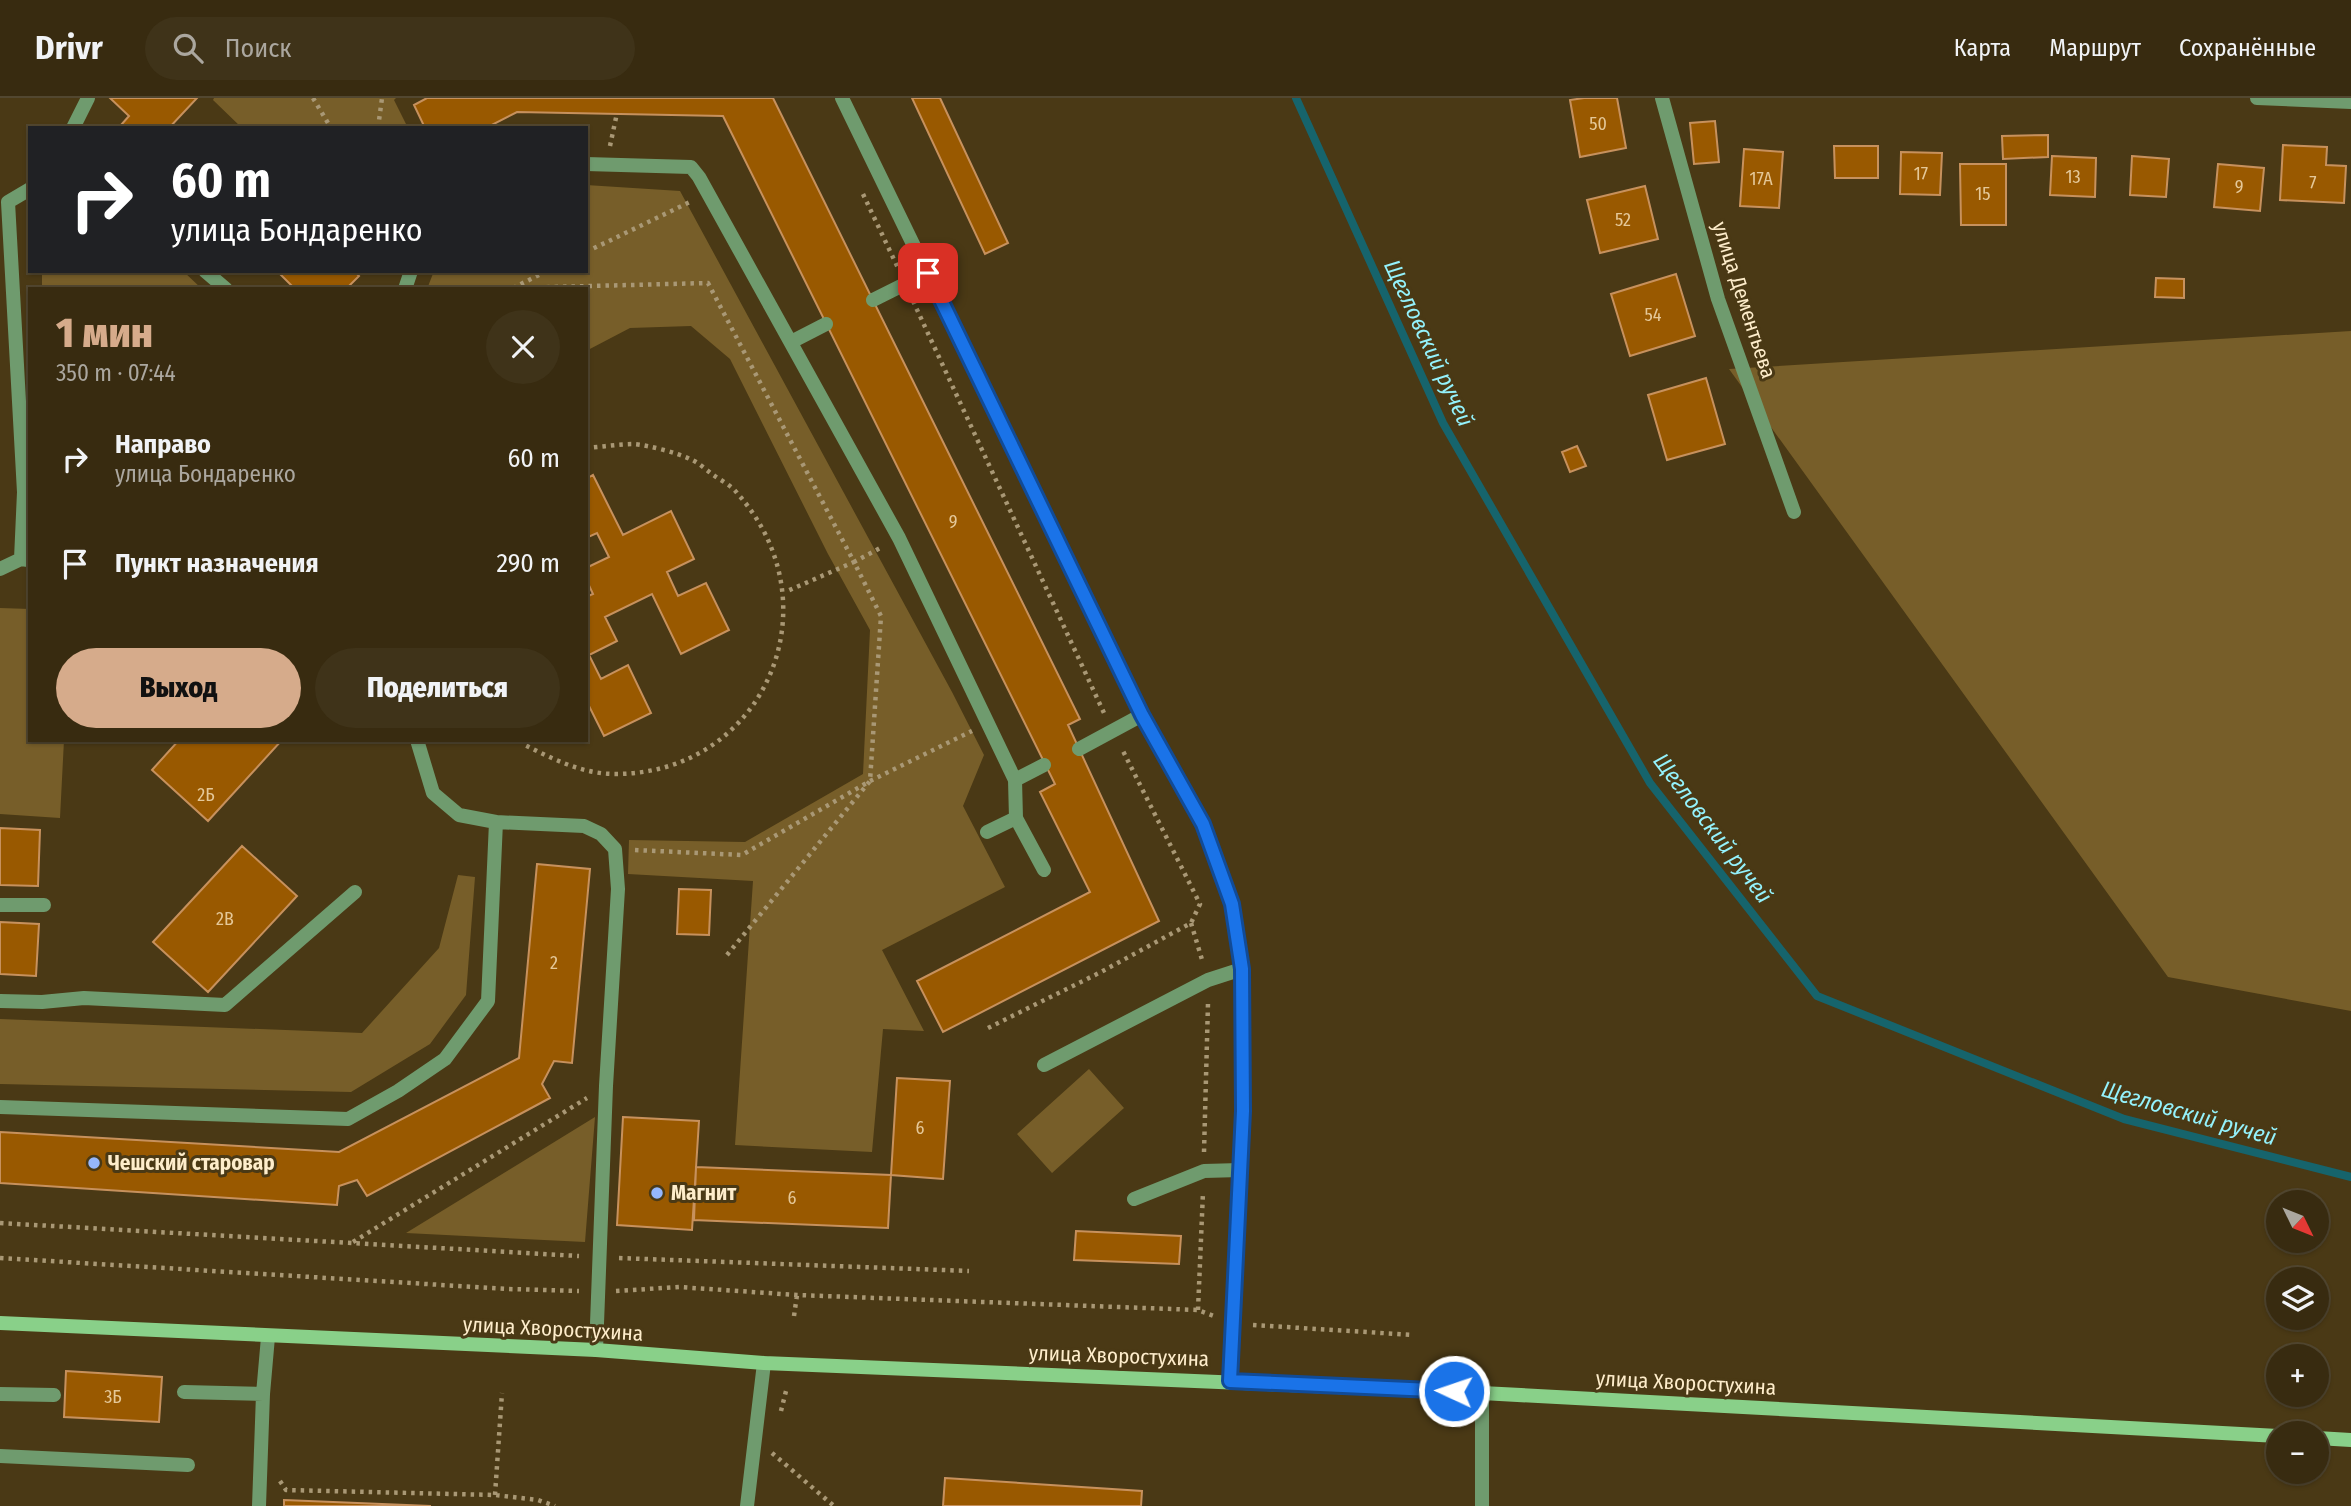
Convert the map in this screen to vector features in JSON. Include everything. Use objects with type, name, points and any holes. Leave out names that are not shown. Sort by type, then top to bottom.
[{"type":"street","points":[[74,126],[88,98]]},
{"type":"street","points":[[842,98],[1142,715],[1203,824],[1232,904],[1242,969],[1243,1111],[1230,1381]]},
{"type":"street","name":"улица Дементьева","points":[[1662,98],[1718,299],[1794,512]]},
{"type":"street","points":[[2257,98],[2351,102]]},
{"type":"street","points":[[588,164],[691,167],[699,177],[899,538],[1015,780],[1016,818],[1044,870]]},
{"type":"street","points":[[0,569],[25,560],[24,492],[4,198],[28,190]]},
{"type":"street","points":[[207,273],[224,287]]},
{"type":"street","points":[[873,300],[928,273]]},
{"type":"street","points":[[791,342],[826,324]]},
{"type":"street","points":[[1079,749],[1142,715]]},
{"type":"street","points":[[418,742],[433,793],[459,815],[496,822],[584,826],[601,834],[615,849],[618,889],[606,1086],[596,1350]]},
{"type":"street","points":[[1015,780],[1044,765]]},
{"type":"street","points":[[987,832],[1016,818]]},
{"type":"street","points":[[0,1107],[348,1119],[388,1097],[445,1059],[488,1001],[496,822]]},
{"type":"street","points":[[0,1001],[42,1002],[84,998],[226,1005],[355,892]]},
{"type":"street","points":[[0,905],[44,905]]},
{"type":"street","points":[[1044,1065],[1208,979],[1242,969]]},
{"type":"street","points":[[1134,1199],[1204,1171],[1240,1170]]},
{"type":"street","name":"улица Хворостухина","points":[[0,1323],[596,1350],[764,1363],[1482,1393],[2266,1435]]},
{"type":"street","points":[[259,1506],[268,1337]]},
{"type":"street","points":[[747,1506],[764,1363]]},
{"type":"street","points":[[184,1392],[263,1394]]},
{"type":"street","points":[[1482,1393],[1482,1506]]},
{"type":"street","points":[[0,1394],[54,1395]]},
{"type":"street","points":[[2329,1439],[2351,1440]]},
{"type":"street","points":[[0,1456],[188,1465]]},
{"type":"path","points":[[313,98],[330,126]]},
{"type":"path","points":[[378,126],[382,98]]},
{"type":"path","points":[[606,164],[617,113]]},
{"type":"path","points":[[859,185],[1113,731],[1200,904],[1191,923],[1101,972],[988,1028]]},
{"type":"path","points":[[588,251],[709,194]]},
{"type":"path","points":[[515,287],[543,273]]},
{"type":"path","points":[[577,287],[708,283],[881,616],[870,781],[727,955]]},
{"type":"path","points":[[522,742],[567,766],[613,775],[660,769],[703,752],[740,722],[767,684],[782,639],[785,592],[769,538],[737,491],[690,459],[636,444],[588,448]]},
{"type":"path","points":[[785,592],[854,562],[899,538]]},
{"type":"path","points":[[615,849],[743,855],[870,781],[989,722]]},
{"type":"path","points":[[1191,923],[1208,979],[1198,1310]]},
{"type":"path","points":[[352,1242],[606,1086]]},
{"type":"path","points":[[0,1223],[600,1257],[969,1271]]},
{"type":"path","points":[[0,1258],[508,1289],[598,1292],[679,1287],[797,1295],[1198,1310],[1233,1324],[1414,1335]]},
{"type":"path","points":[[794,1316],[797,1295]]},
{"type":"path","points":[[780,1412],[786,1391]]},
{"type":"path","points":[[495,1495],[502,1393]]},
{"type":"path","points":[[773,1443],[772,1453],[834,1506]]},
{"type":"path","points":[[261,1454],[286,1490],[495,1495],[538,1500],[555,1506]]},
{"type":"shaded area","points":[[396,98],[394,100],[407,126],[240,126],[213,100]]},
{"type":"shaded area","points":[[588,185],[680,191],[952,692],[984,755],[963,806],[1005,887],[882,950],[924,1031],[883,1029],[872,1152],[735,1145],[753,881],[628,874],[629,840],[745,842],[863,774],[870,630],[828,554],[730,359],[691,326],[630,328],[588,350],[588,287],[428,287],[433,273],[588,273]]},
{"type":"shaded area","points":[[185,273],[200,287],[42,287],[42,275]]},
{"type":"shaded area","points":[[2351,331],[2351,1011],[2168,977],[1729,369]]},
{"type":"shaded area","points":[[0,608],[28,609],[28,742],[64,742],[60,818],[0,814]]},
{"type":"shaded area","points":[[458,875],[475,877],[466,995],[430,1044],[351,1092],[0,1084],[0,1019],[362,1033],[439,948]]},
{"type":"shaded area","points":[[1089,1069],[1124,1108],[1052,1173],[1017,1134]]},
{"type":"shaded area","points":[[595,1117],[585,1242],[406,1233]]},
{"type":"building","points":[[110,98],[197,98],[171,126],[122,126],[129,116]]},
{"type":"building","points":[[427,98],[773,98],[1080,719],[1068,725],[1159,921],[943,1032],[917,981],[1090,892],[1040,792],[1055,784],[723,116],[517,112],[490,126],[424,126],[414,105]]},
{"type":"building","points":[[912,98],[940,98],[1008,243],[985,254]]},
{"type":"building","points":[[1617,98],[1626,148],[1580,157],[1570,100]]},
{"type":"building","points":[[1715,121],[1719,162],[1694,164],[1690,123]]},
{"type":"building","points":[[2048,135],[2048,157],[2003,159],[2002,136]]},
{"type":"building","points":[[2283,145],[2327,147],[2326,165],[2346,166],[2344,203],[2280,200]]},
{"type":"building","points":[[1834,146],[1878,146],[1878,178],[1835,178]]},
{"type":"building","points":[[1744,149],[1783,152],[1779,208],[1740,206]]},
{"type":"building","points":[[1901,152],[1942,153],[1940,195],[1900,194]]},
{"type":"building","points":[[2052,156],[2096,158],[2095,197],[2050,195]]},
{"type":"building","points":[[2132,156],[2169,159],[2166,197],[2130,195]]},
{"type":"building","points":[[1960,164],[2006,164],[2006,225],[1961,225]]},
{"type":"building","points":[[2218,164],[2264,168],[2260,211],[2214,207]]},
{"type":"building","points":[[1645,186],[1658,239],[1600,253],[1587,200]]},
{"type":"building","points":[[279,273],[356,273],[359,276],[348,287],[293,287]]},
{"type":"building","points":[[1676,274],[1695,336],[1630,356],[1611,294]]},
{"type":"building","points":[[2156,278],[2184,279],[2184,298],[2155,297]]},
{"type":"building","points":[[1706,378],[1725,444],[1667,460],[1648,395]]},
{"type":"building","points":[[1577,446],[1586,466],[1570,472],[1562,452]]},
{"type":"building","points":[[593,475],[623,535],[671,511],[694,559],[667,572],[678,596],[706,583],[729,630],[681,654],[652,594],[605,617],[617,641],[589,655],[601,679],[628,665],[651,713],[604,736],[588,704],[588,596],[593,594],[588,583],[588,567],[609,557],[597,533],[588,537],[588,478]]},
{"type":"building","points":[[177,742],[280,742],[208,821],[152,770]]},
{"type":"building","points":[[0,828],[40,830],[38,886],[0,885]]},
{"type":"building","points":[[242,846],[297,896],[208,992],[153,942]]},
{"type":"building","points":[[537,864],[590,869],[572,1063],[554,1061],[542,1084],[550,1098],[367,1196],[357,1180],[339,1186],[337,1205],[0,1183],[0,1132],[339,1152],[519,1058]]},
{"type":"building","points":[[679,889],[711,890],[709,935],[677,934]]},
{"type":"building","points":[[0,922],[39,924],[36,976],[0,974]]},
{"type":"building","points":[[897,1078],[950,1081],[943,1179],[891,1175]]},
{"type":"building","name":"Магнит","points":[[623,1117],[699,1121],[692,1230],[617,1225]]},
{"type":"building","points":[[696,1167],[891,1175],[888,1228],[694,1220]]},
{"type":"building","points":[[1076,1231],[1181,1236],[1179,1264],[1074,1260]]},
{"type":"building","points":[[66,1371],[162,1377],[159,1422],[64,1417]]},
{"type":"building","points":[[945,1478],[1142,1491],[1141,1506],[943,1506]]},
{"type":"building","points":[[284,1500],[431,1506],[284,1506]]},
{"type":"waterway","name":"Щегловский ручей","points":[[1296,98],[1443,423],[1650,783],[1817,996],[2124,1119],[2351,1177]]},
{"type":"place","name":"Чешский старовар","points":[[94,1163]]},
{"type":"place","name":"Магнит","points":[[657,1193]]},
{"type":"route","points":[[928,273],[1142,715],[1203,824],[1232,904],[1242,969],[1243,1111],[1230,1381],[1454,1391]]}]
